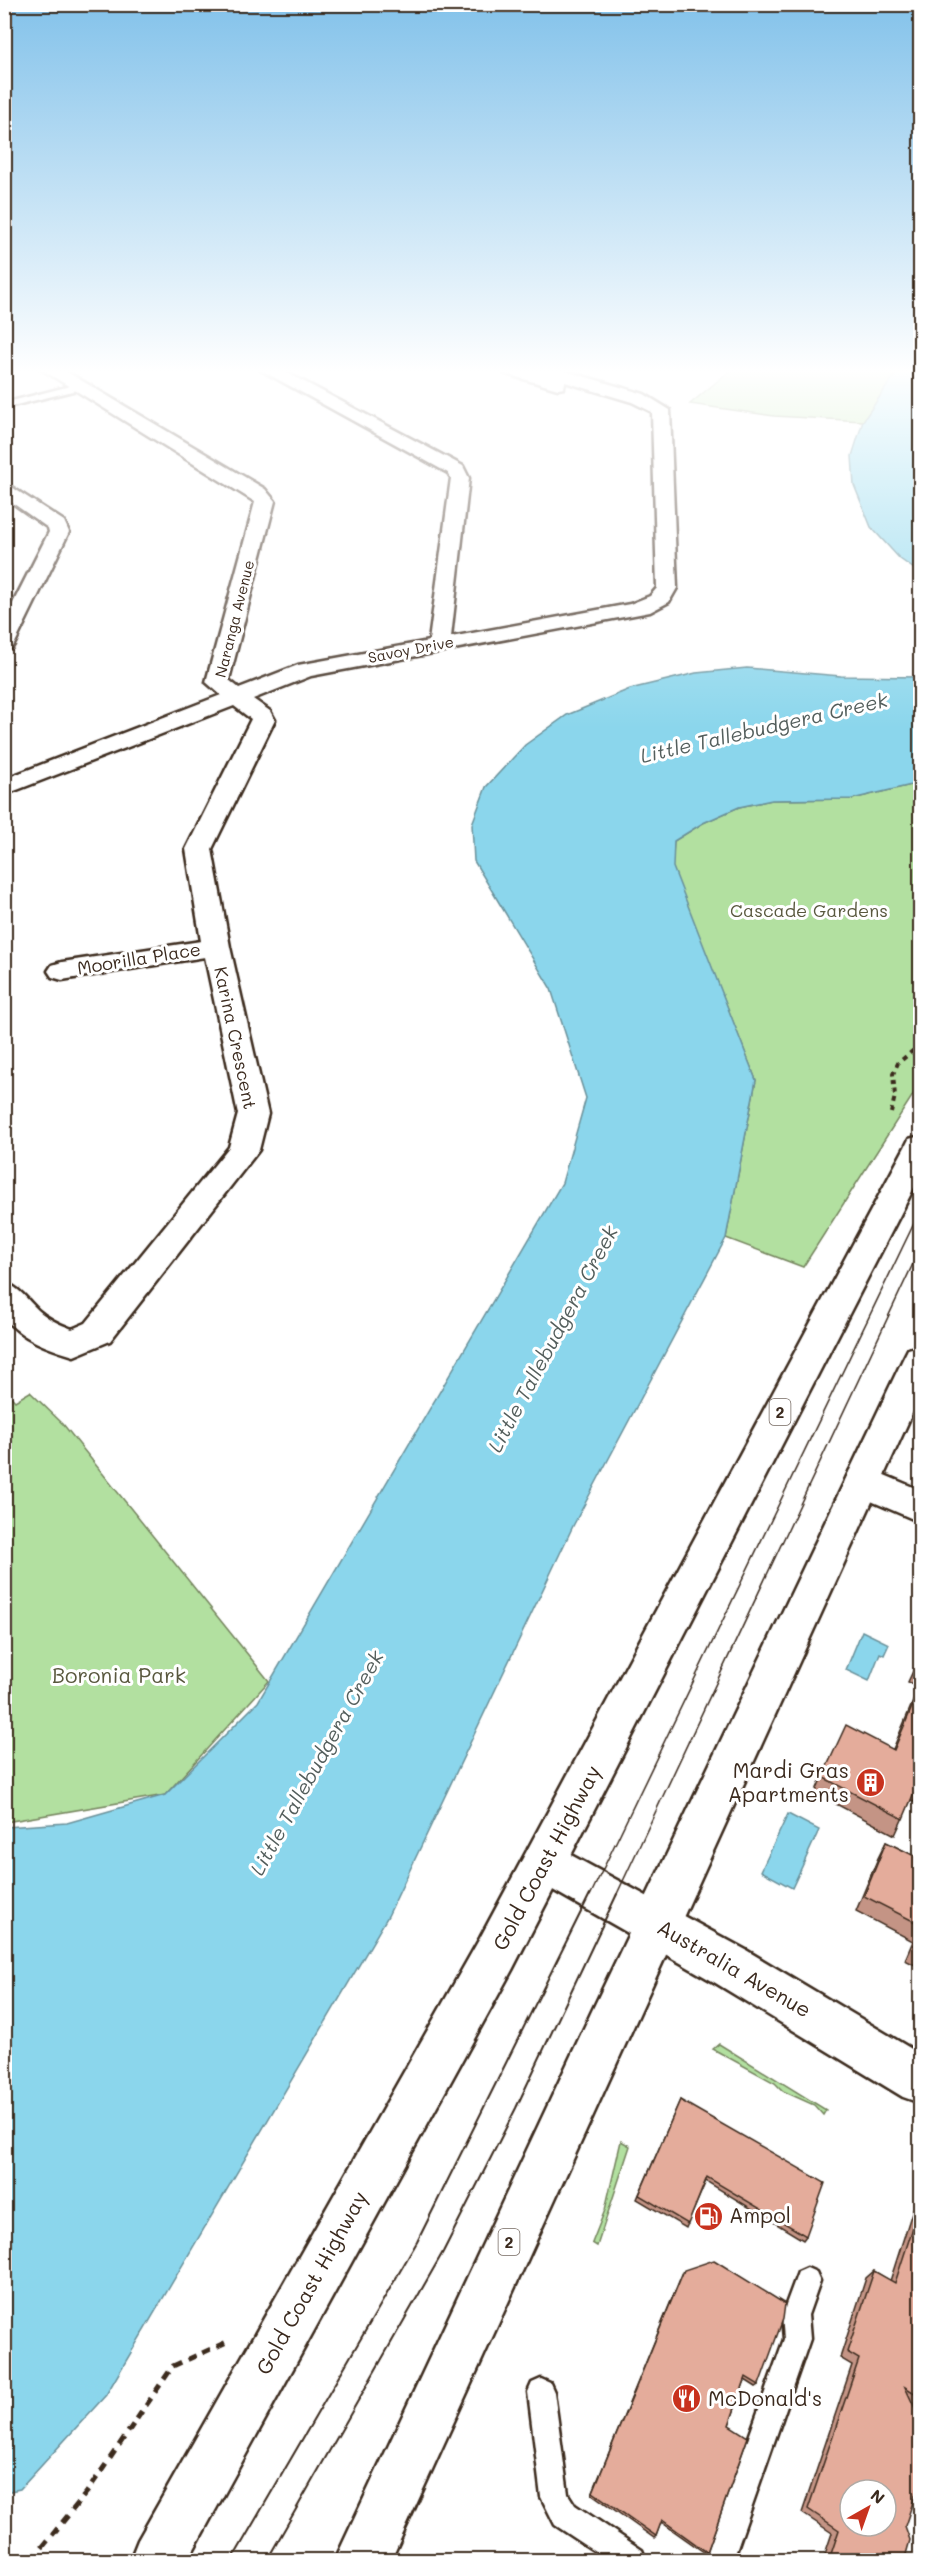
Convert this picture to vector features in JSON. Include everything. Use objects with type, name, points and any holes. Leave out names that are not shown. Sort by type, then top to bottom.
[{"type":"main road","points":[[4,643],[22,587],[59,532],[57,525],[5,489]]},
{"type":"main road","name":"Naranga Avenue","points":[[236,696],[217,682],[265,501],[251,489]]},
{"type":"main road","points":[[439,645],[459,489]]},
{"type":"main road","name":"Savoy Drive","points":[[10,779],[306,670],[631,610],[655,603],[664,596],[667,588],[663,489]]},
{"type":"main road","name":"Karina Crescent","points":[[4,1295],[29,1325],[51,1336],[74,1343],[98,1332],[149,1272],[244,1150],[254,1114],[216,947],[199,849],[263,720],[262,716],[236,696]]},
{"type":"main road","name":"Moorilla Place","points":[[62,970],[216,947]]},
{"type":"main road","name":"Gold Coast Highway","points":[[159,2560],[545,1862],[921,1147]]},
{"type":"main road","name":"2","points":[[363,2560],[607,2030],[921,1359]]},
{"type":"main road","points":[[863,1481],[921,1507]]},
{"type":"main road","name":"Australia Avenue","points":[[545,1862],[658,1925],[921,2080]]},
{"type":"lane","points":[[719,2560],[797,2339],[795,2315],[807,2281]]},
{"type":"lane","points":[[541,2391],[555,2497],[565,2515],[632,2560]]},
{"type":"path","points":[[891,1113],[896,1096],[893,1074],[898,1063],[915,1049],[921,1035]]},
{"type":"path","points":[[32,2560],[87,2492],[173,2367],[229,2341]]},
{"type":"green space","name":"Cascade Gardens","points":[[920,783],[920,1084],[803,1267],[726,1238],[756,1080],[672,867],[674,841],[703,823],[739,807],[772,800],[852,799]]},
{"type":"green space","name":"Boronia Park","points":[[4,1389],[15,1401],[30,1392],[63,1424],[269,1681],[165,1795],[5,1822]]},
{"type":"green space","points":[[719,2044],[826,2110],[823,2115],[814,2105],[783,2091],[775,2083],[713,2049]]},
{"type":"green space","points":[[621,2141],[630,2146],[597,2246],[592,2243],[605,2210]]},
{"type":"water","points":[[855,489],[920,489],[920,573],[900,559],[871,527]]},
{"type":"water","name":"Little Tallebudgera Creek","points":[[747,668],[841,676],[920,677],[920,783],[852,799],[772,800],[739,807],[703,823],[674,841],[673,867],[756,1080],[726,1238],[573,1526],[388,1916],[106,2395],[20,2489],[5,2492],[5,1827],[67,1823],[165,1795],[258,1702],[562,1183],[586,1098],[551,989],[474,861],[472,824],[486,787],[525,745],[567,715],[630,689],[696,673]]},
{"type":"water","points":[[862,1631],[889,1644],[884,1655],[880,1653],[869,1681],[846,1670]]},
{"type":"water","points":[[788,1814],[819,1830],[792,1888],[761,1871]]},
{"type":"building","points":[[921,1654],[921,1666],[916,1664]]},
{"type":"building","points":[[921,1686],[921,1784],[918,1783],[903,1819],[822,1777],[846,1725],[894,1750]]},
{"type":"building","points":[[886,1842],[921,1859],[921,1925],[864,1896]]},
{"type":"building","points":[[921,1929],[921,1948],[914,1945]]},
{"type":"building","points":[[680,2100],[825,2183],[806,2236],[707,2177],[688,2224],[639,2195]]},
{"type":"building","points":[[921,2203],[921,2397],[905,2387],[921,2421],[921,2478],[905,2526],[910,2540],[906,2560],[829,2560],[838,2533],[838,2538],[898,2538],[898,2478],[838,2478],[838,2529],[808,2509],[859,2359],[847,2352],[874,2271],[895,2283]]},
{"type":"building","points":[[714,2260],[785,2304],[783,2319],[759,2385],[746,2377],[729,2425],[748,2437],[707,2552],[662,2520],[656,2536],[593,2492],[684,2270]]},
{"type":"tram line","points":[[590,1896],[920,1211]]},
{"type":"tram line","points":[[616,1896],[920,1249]]},
{"type":"tram line","points":[[232,2560],[417,2242],[590,1894]]},
{"type":"tram line","points":[[267,2560],[443,2252],[516,2108],[617,1894]]},
{"type":"place","name":"Mardi Gras Apartments","points":[[870,1783]]},
{"type":"place","name":"Ampol","points":[[708,2216]]},
{"type":"place","name":"McDonald's","points":[[687,2399]]}]
